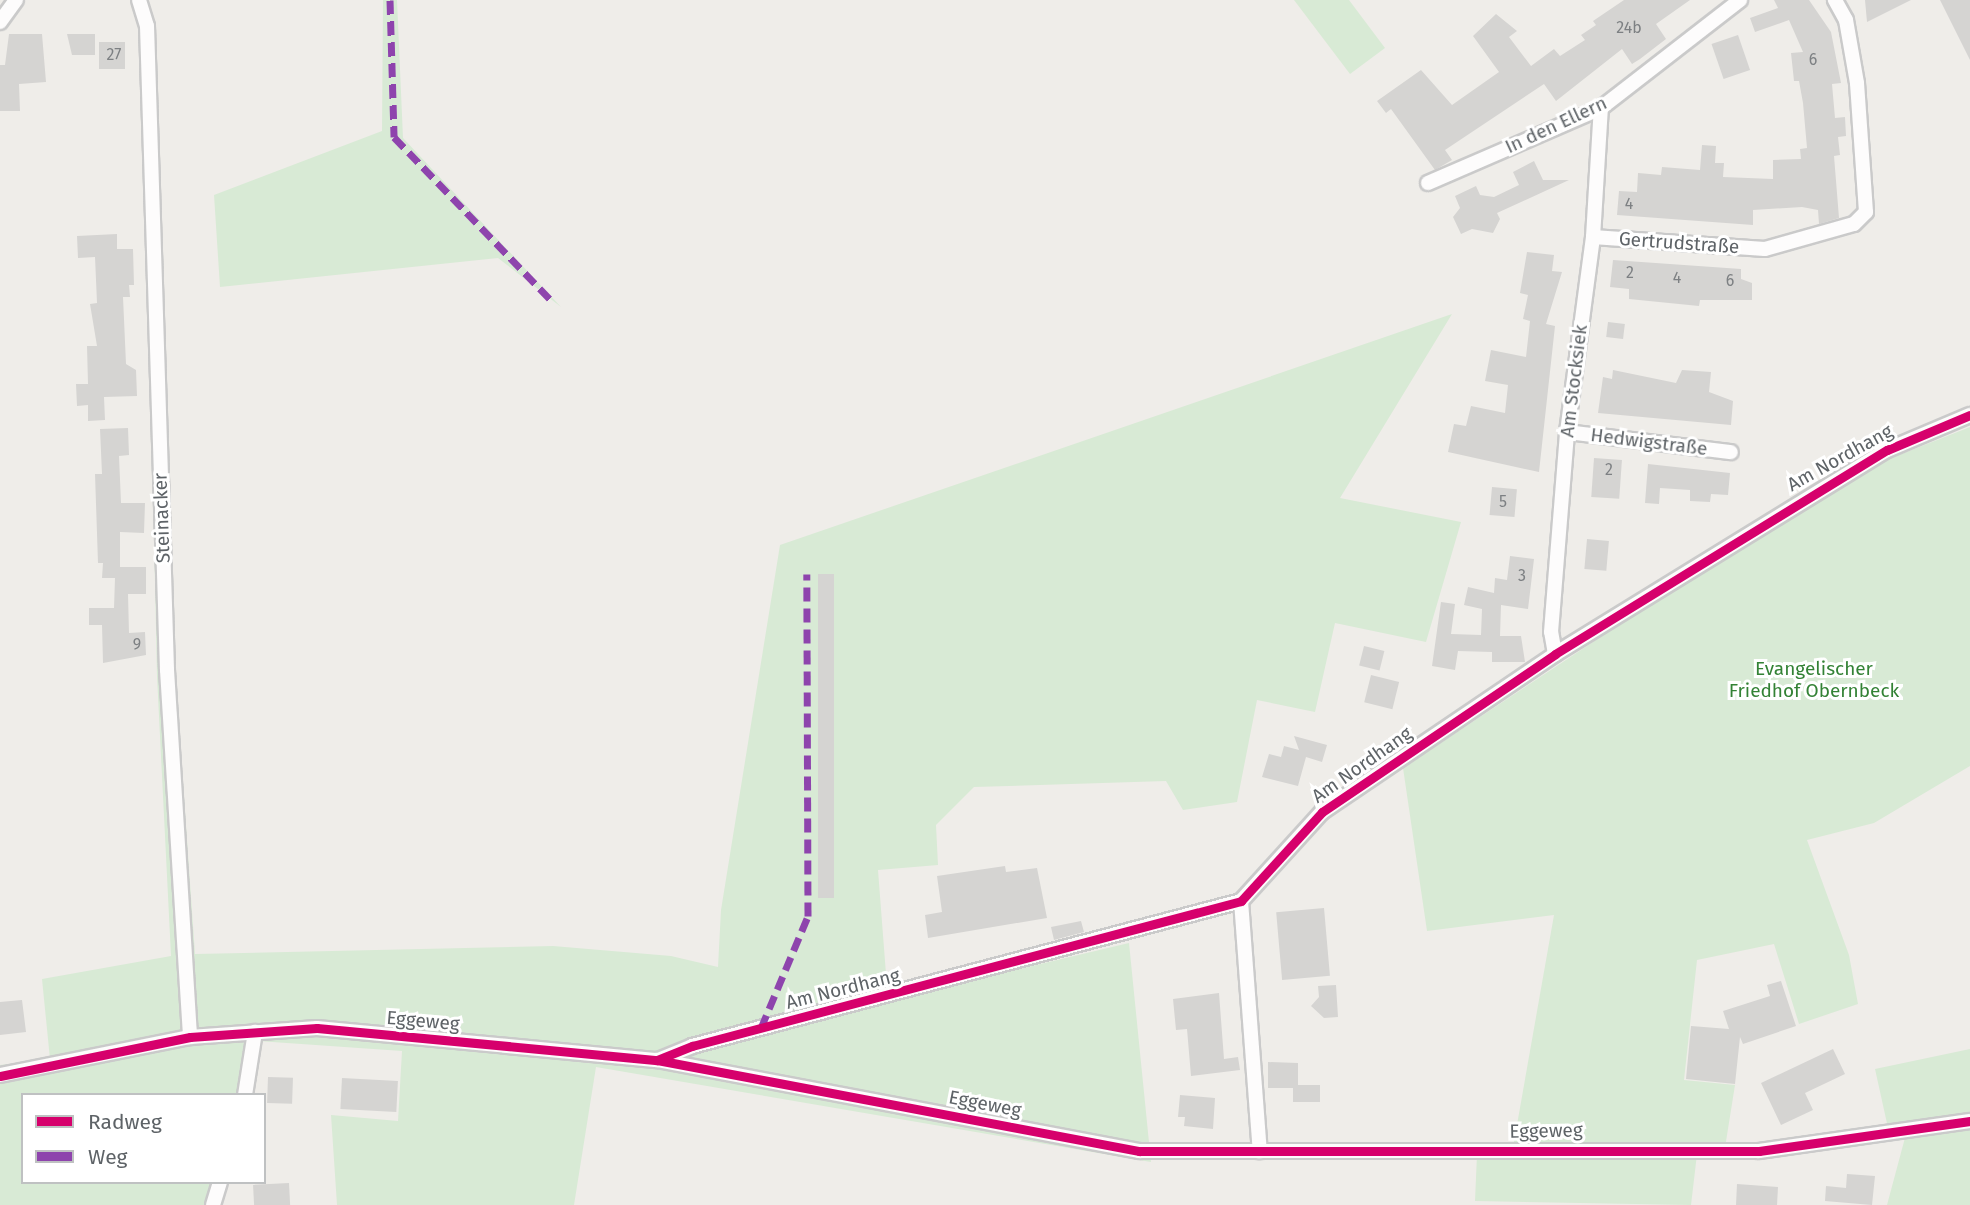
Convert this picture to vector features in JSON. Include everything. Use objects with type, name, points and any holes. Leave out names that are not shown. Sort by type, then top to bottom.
[{"type":"street","points":[[0,22],[16,0]]},
{"type":"street","name":"Steinacker","points":[[139,0],[147,26],[167,670],[190,1037]]},
{"type":"street","name":"In den Ellern","points":[[1428,183],[1601,108],[1740,0]]},
{"type":"street","name":"Gertrudstraße","points":[[1593,237],[1765,249],[1854,224],[1866,212],[1857,83],[1846,20],[1835,0]]},
{"type":"street","name":"Am Stocksiek","points":[[1555,654],[1551,632],[1567,432],[1593,237],[1601,108]]},
{"type":"street","name":"Am Nordhang","points":[[657,1060],[692,1046],[1241,901],[1322,813],[1555,654],[1886,450],[1970,415]]},
{"type":"street","name":"Hedwigstraße","points":[[1567,432],[1731,453]]},
{"type":"street","points":[[1241,901],[1259,1151]]},
{"type":"street","name":"Eggeweg","points":[[1,1075],[190,1037],[317,1028],[657,1060],[1139,1151],[1759,1151],[1970,1121]]},
{"type":"street","points":[[245,1093],[255,1032]]},
{"type":"street","points":[[213,1205],[219,1184]]},
{"type":"green space","points":[[135,0],[148,0],[153,18],[175,669],[195,954],[553,946],[671,956],[718,967],[721,910],[780,545],[1452,314],[1340,498],[1461,522],[1426,642],[1335,623],[1315,712],[1257,700],[1237,802],[1183,810],[1166,781],[974,787],[936,825],[938,865],[878,870],[888,1000],[1129,943],[1151,1162],[596,1067],[574,1205],[337,1205],[331,1115],[398,1121],[402,1051],[258,1041],[249,1093],[21,1093],[21,1184],[224,1184],[219,1205],[0,1205],[0,1065],[50,1059],[42,979],[171,956],[157,676],[143,25]]},
{"type":"green space","points":[[383,0],[397,0],[403,138],[561,307],[498,258],[220,287],[214,195],[382,131]]},
{"type":"green space","points":[[1294,0],[1349,0],[1385,48],[1350,74]]},
{"type":"green space","name":"Evangelischer Friedhof Obernbeck","points":[[1970,427],[1970,766],[1874,823],[1807,840],[1849,955],[1858,1004],[1799,1024],[1774,944],[1697,960],[1684,1080],[1735,1085],[1724,1154],[1697,1154],[1691,1205],[1475,1201],[1477,1154],[1512,1153],[1554,915],[1427,931],[1403,768],[1759,532],[1889,459]]},
{"type":"green space","points":[[1970,1049],[1970,1205],[1887,1205],[1906,1134],[1890,1137],[1875,1069]]},
{"type":"building","points":[[1624,0],[1690,0],[1656,24],[1666,39],[1640,59],[1632,64],[1622,49],[1556,101],[1544,84],[1445,150],[1452,160],[1435,170],[1391,109],[1386,113],[1377,101],[1421,70],[1452,105],[1499,72],[1473,36],[1496,14],[1517,31],[1509,37],[1531,66],[1554,49],[1560,56],[1585,40],[1581,35],[1596,25],[1593,21]]},
{"type":"building","points":[[1774,0],[1809,0],[1831,32],[1841,83],[1832,84],[1835,118],[1845,117],[1846,136],[1838,137],[1840,155],[1834,156],[1839,218],[1819,224],[1818,210],[1802,207],[1753,210],[1753,225],[1617,215],[1619,191],[1637,192],[1638,173],[1661,175],[1662,167],[1700,170],[1702,145],[1716,146],[1715,163],[1724,163],[1723,177],[1773,179],[1773,160],[1801,159],[1800,149],[1807,148],[1803,103],[1799,81],[1794,81],[1791,53],[1803,52],[1789,20],[1755,32],[1750,18],[1778,8]]},
{"type":"building","points":[[1865,0],[1911,0],[1867,22]]},
{"type":"building","points":[[1940,0],[1970,0],[1970,60]]},
{"type":"building","points":[[9,34],[42,34],[46,82],[19,84],[20,111],[0,111],[0,65],[5,65]]},
{"type":"building","points":[[67,34],[95,34],[95,55],[72,55]]},
{"type":"building","points":[[1738,35],[1750,70],[1724,79],[1712,44]]},
{"type":"building","points":[[99,42],[125,42],[125,69],[99,69]]},
{"type":"building","points":[[1534,161],[1543,180],[1569,180],[1497,213],[1500,219],[1493,233],[1472,229],[1461,234],[1453,217],[1460,208],[1455,196],[1476,186],[1480,195],[1494,197],[1519,185],[1513,172]]},
{"type":"building","points":[[117,234],[117,249],[133,249],[134,285],[129,285],[130,297],[123,297],[126,364],[136,370],[137,396],[104,397],[105,420],[88,421],[88,405],[77,406],[76,384],[88,384],[87,346],[97,346],[90,304],[97,303],[95,257],[78,258],[77,236]]},
{"type":"building","points":[[1527,252],[1554,255],[1552,271],[1562,272],[1546,324],[1555,326],[1539,472],[1448,452],[1454,424],[1466,426],[1471,406],[1505,413],[1508,385],[1485,381],[1491,350],[1526,357],[1530,321],[1523,319],[1528,295],[1520,293]]},
{"type":"building","points":[[1613,260],[1741,269],[1741,279],[1752,283],[1752,300],[1700,300],[1699,306],[1629,299],[1629,289],[1610,287]]},
{"type":"building","points":[[1608,322],[1625,324],[1623,339],[1606,337]]},
{"type":"building","points":[[1613,370],[1676,383],[1682,370],[1711,372],[1709,392],[1733,401],[1731,425],[1598,413],[1603,377],[1612,379]]},
{"type":"building","points":[[128,428],[129,455],[119,456],[121,503],[145,503],[144,533],[120,532],[120,567],[146,567],[146,594],[128,594],[129,633],[145,632],[146,655],[103,663],[102,625],[89,625],[89,608],[114,608],[115,578],[102,578],[103,563],[98,563],[95,474],[102,474],[100,429]]},
{"type":"building","points":[[1594,458],[1622,460],[1619,499],[1591,497]]},
{"type":"building","points":[[1648,464],[1730,473],[1728,495],[1711,494],[1710,502],[1690,501],[1690,490],[1660,488],[1659,504],[1645,503]]},
{"type":"building","points":[[1492,487],[1517,489],[1514,517],[1490,515]]},
{"type":"building","points":[[1587,539],[1609,541],[1606,571],[1584,569]]},
{"type":"building","points":[[1510,556],[1534,559],[1528,609],[1501,605],[1500,636],[1521,636],[1525,662],[1492,662],[1492,652],[1458,651],[1455,670],[1432,666],[1441,602],[1455,604],[1451,634],[1481,635],[1482,609],[1464,605],[1468,587],[1494,593],[1495,578],[1507,580]]},
{"type":"building","points":[[818,574],[834,574],[834,898],[818,898]]},
{"type":"building","points":[[1364,646],[1384,651],[1380,670],[1359,665]]},
{"type":"building","points":[[1371,675],[1399,682],[1392,709],[1364,702]]},
{"type":"building","points":[[1294,736],[1327,745],[1322,762],[1306,757],[1298,786],[1262,777],[1269,754],[1281,757],[1284,746],[1299,750]]},
{"type":"building","points":[[1005,866],[1006,872],[1037,868],[1047,918],[928,938],[925,915],[942,912],[937,876]]},
{"type":"building","points":[[1324,908],[1330,976],[1282,980],[1276,912]]},
{"type":"building","points":[[1081,921],[1084,932],[1054,940],[1051,927]]},
{"type":"building","points":[[1781,981],[1796,1026],[1743,1044],[1740,1037],[1735,1084],[1686,1079],[1691,1026],[1729,1029],[1723,1011],[1770,996],[1767,985]]},
{"type":"building","points":[[1336,985],[1338,1017],[1324,1018],[1311,1006],[1319,997],[1318,986]]},
{"type":"building","points":[[1219,993],[1224,1059],[1238,1057],[1240,1070],[1191,1076],[1187,1029],[1176,1030],[1173,999]]},
{"type":"building","points":[[22,1000],[26,1032],[0,1035],[0,1002]]},
{"type":"building","points":[[1833,1049],[1845,1074],[1805,1093],[1813,1110],[1781,1125],[1761,1083]]},
{"type":"building","points":[[1268,1062],[1298,1063],[1298,1085],[1320,1085],[1320,1102],[1293,1102],[1293,1088],[1268,1088]]},
{"type":"building","points":[[268,1077],[293,1078],[292,1104],[267,1103]]},
{"type":"building","points":[[342,1078],[398,1081],[396,1112],[340,1109]]},
{"type":"building","points":[[1180,1095],[1215,1098],[1213,1129],[1184,1126],[1185,1117],[1178,1117]]},
{"type":"building","points":[[1847,1174],[1875,1176],[1872,1205],[1825,1201],[1826,1186],[1846,1188]]},
{"type":"building","points":[[289,1183],[290,1205],[254,1205],[253,1185]]},
{"type":"building","points":[[1737,1184],[1778,1187],[1777,1205],[1736,1205]]},
{"type":"marked path","points":[[390,0],[394,137],[550,299]]},
{"type":"marked path","points":[[761,1028],[808,916],[807,574]]},
{"type":"cycle path","points":[[657,1060],[692,1046],[1241,901],[1322,812],[1555,654],[1887,450],[1970,415]]},
{"type":"cycle path","points":[[0,1076],[190,1037],[317,1028],[657,1060],[1139,1151],[1759,1151],[1970,1121]]}]
